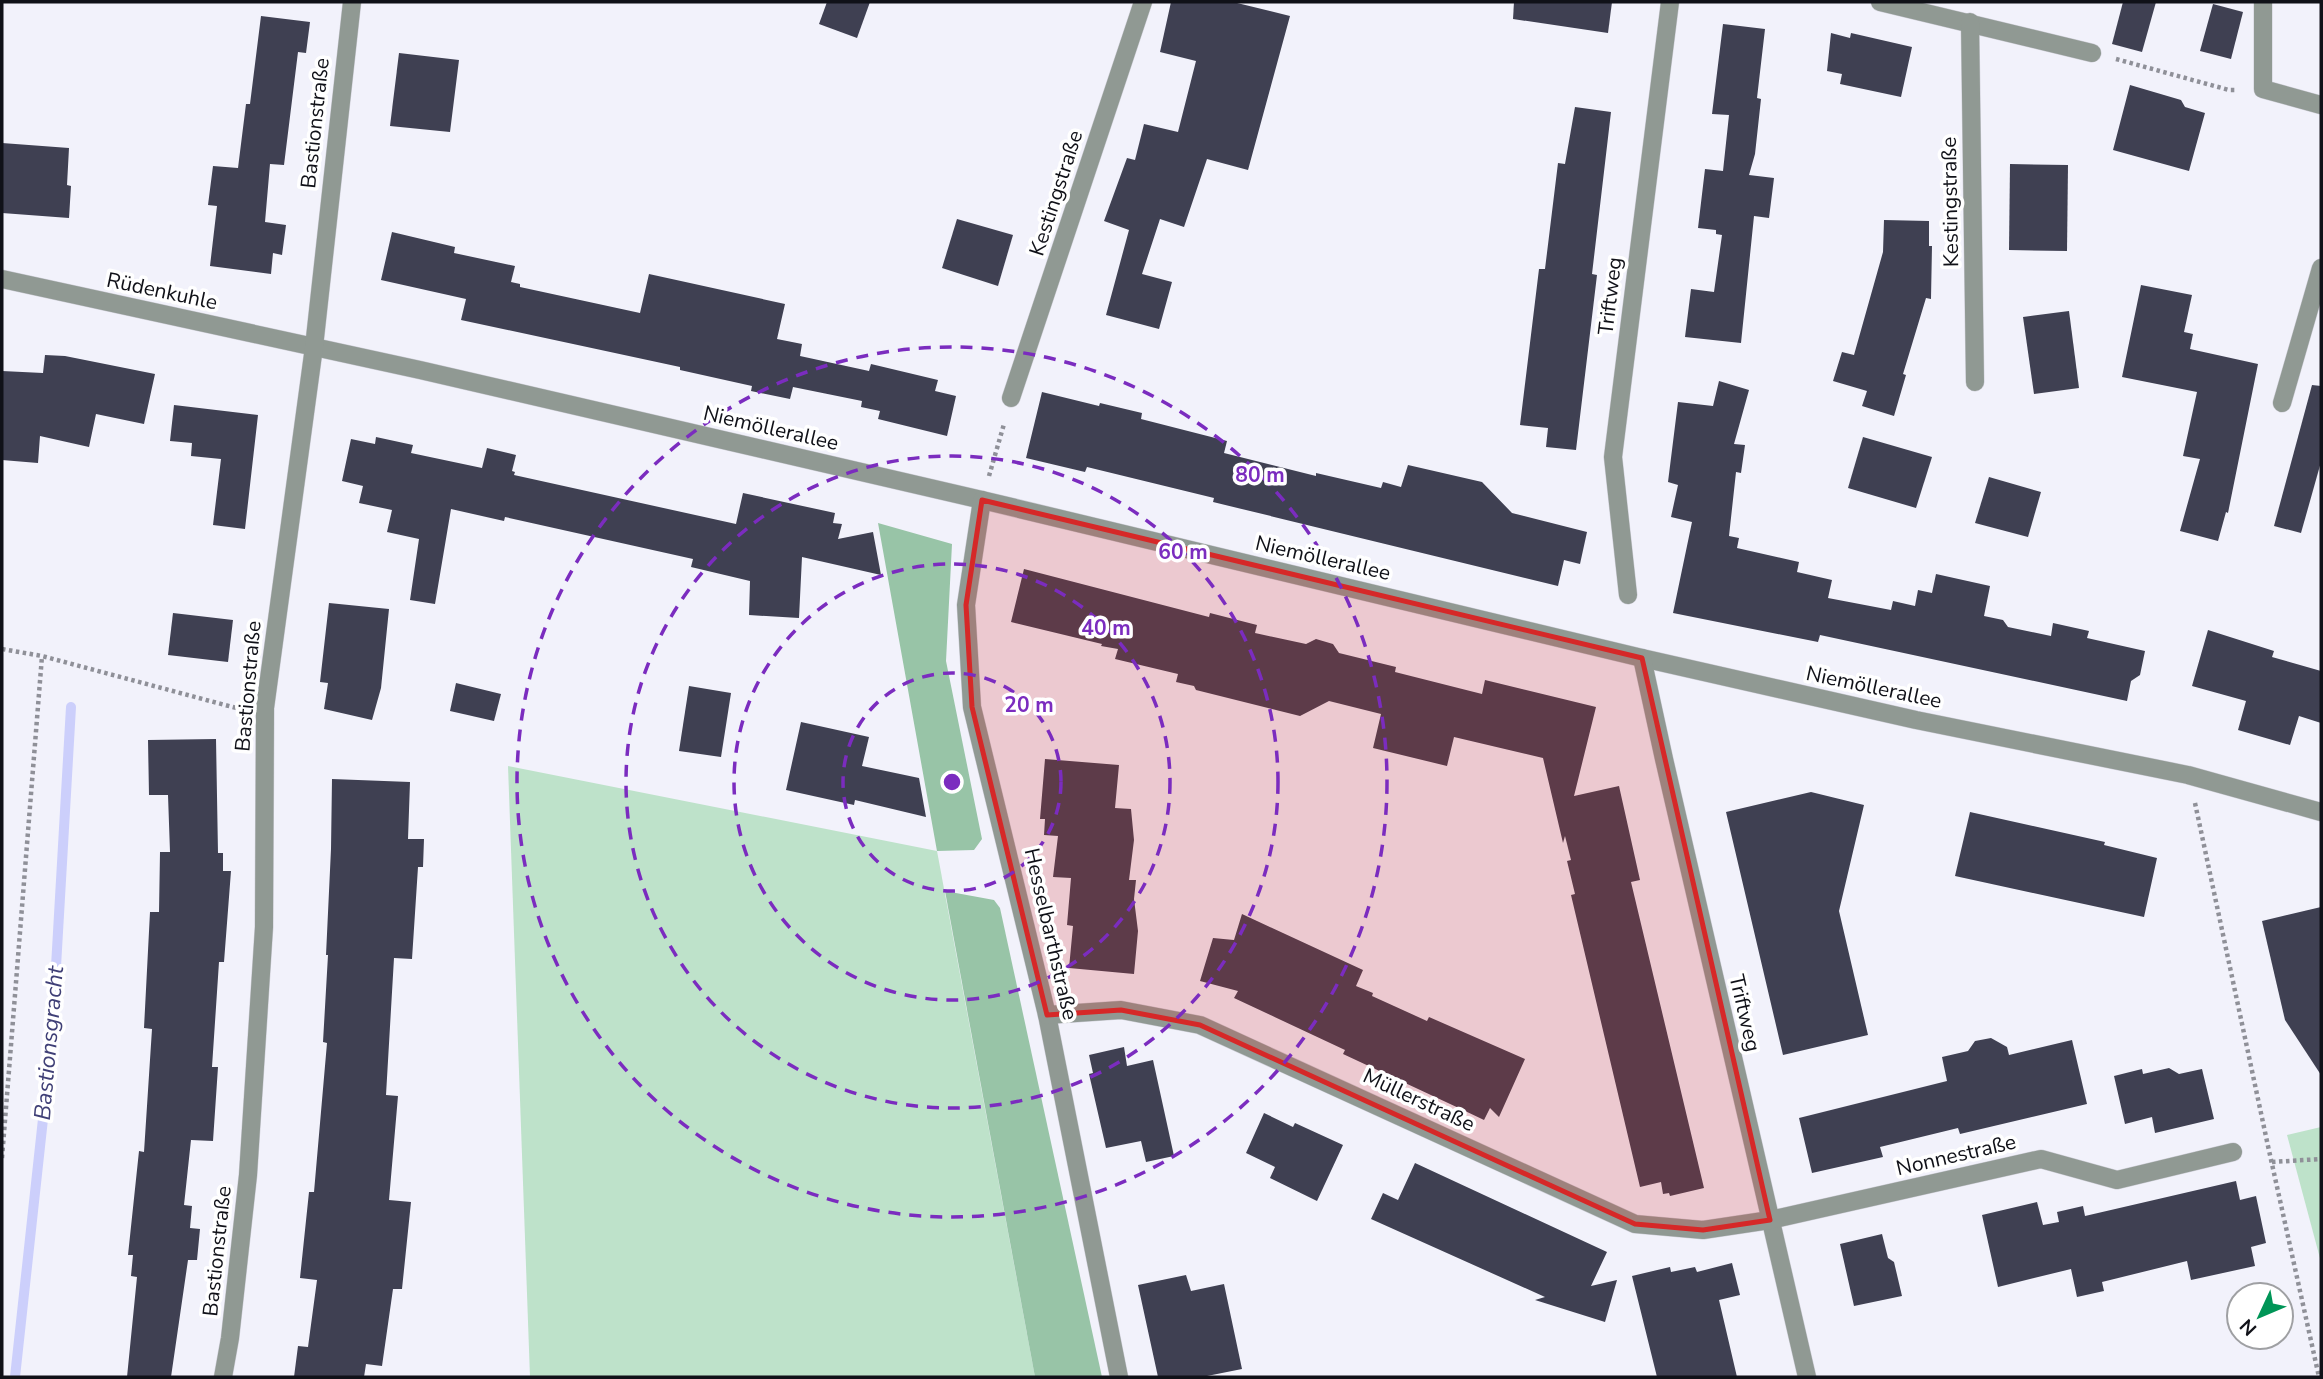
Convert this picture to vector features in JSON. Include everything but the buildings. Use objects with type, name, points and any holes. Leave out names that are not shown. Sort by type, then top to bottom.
[{"type":"street","name":"Bastionstraße","points":[[223,1377],[230,1338],[250,1147],[264,927],[264,715],[314,347],[352,2]]},
{"type":"street","name":"Kestingstraße","points":[[1012,398],[1143,2]]},
{"type":"street","name":"Triftweg","points":[[1628,595],[1613,457],[1671,2]]},
{"type":"street","points":[[1880,2],[2092,52]]},
{"type":"street","points":[[2263,2],[2263,89],[2321,104]]},
{"type":"street","name":"Kestingstraße","points":[[1970,22],[1975,382]]},
{"type":"street","points":[[2282,403],[2321,268]]},
{"type":"street","name":"Rüdenkuhle","points":[[2,279],[314,347]]},
{"type":"street","name":"Niemöllerallee","points":[[314,347],[982,500],[1642,659],[1916,720],[2189,775],[2321,811]]},
{"type":"street","name":"Hesselbarthstraße","points":[[982,500],[966,605],[972,706],[1047,1016],[1119,1377]]},
{"type":"street","name":"Triftweg","points":[[1642,659],[1807,1377]]},
{"type":"street","name":"Müllerstraße","points":[[1047,1016],[1121,1010],[1199,1025],[1635,1224],[1703,1230],[1770,1220]]},
{"type":"street","name":"Nonnestraße","points":[[1770,1220],[2041,1159],[2117,1180],[2233,1152]]},
{"type":"path","points":[[2092,52],[2229,90],[2263,89]]},
{"type":"path","points":[[982,500],[1012,398]]},
{"type":"path","points":[[2,649],[42,656],[264,715]]},
{"type":"path","points":[[2,1158],[42,656]]},
{"type":"path","points":[[2189,775],[2319,1377]]},
{"type":"path","points":[[2272,1162],[2321,1159]]},
{"type":"highlighted area","points":[[982,500],[1642,658],[1770,1220],[1703,1230],[1635,1224],[1200,1025],[1121,1010],[1047,1015],[972,707],[966,605]]},
{"type":"green space","points":[[878,523],[952,544],[946,661],[982,839],[974,850],[937,851]]},
{"type":"green space","points":[[508,766],[937,851],[1035,1377],[530,1377]]},
{"type":"green space","points":[[945,891],[994,900],[1000,908],[1102,1377],[1035,1377]]},
{"type":"green space","points":[[2321,1127],[2321,1262],[2287,1135]]},
{"type":"waterway","name":"Bastionsgracht","points":[[15,1377],[52,1036],[71,707]]}]
